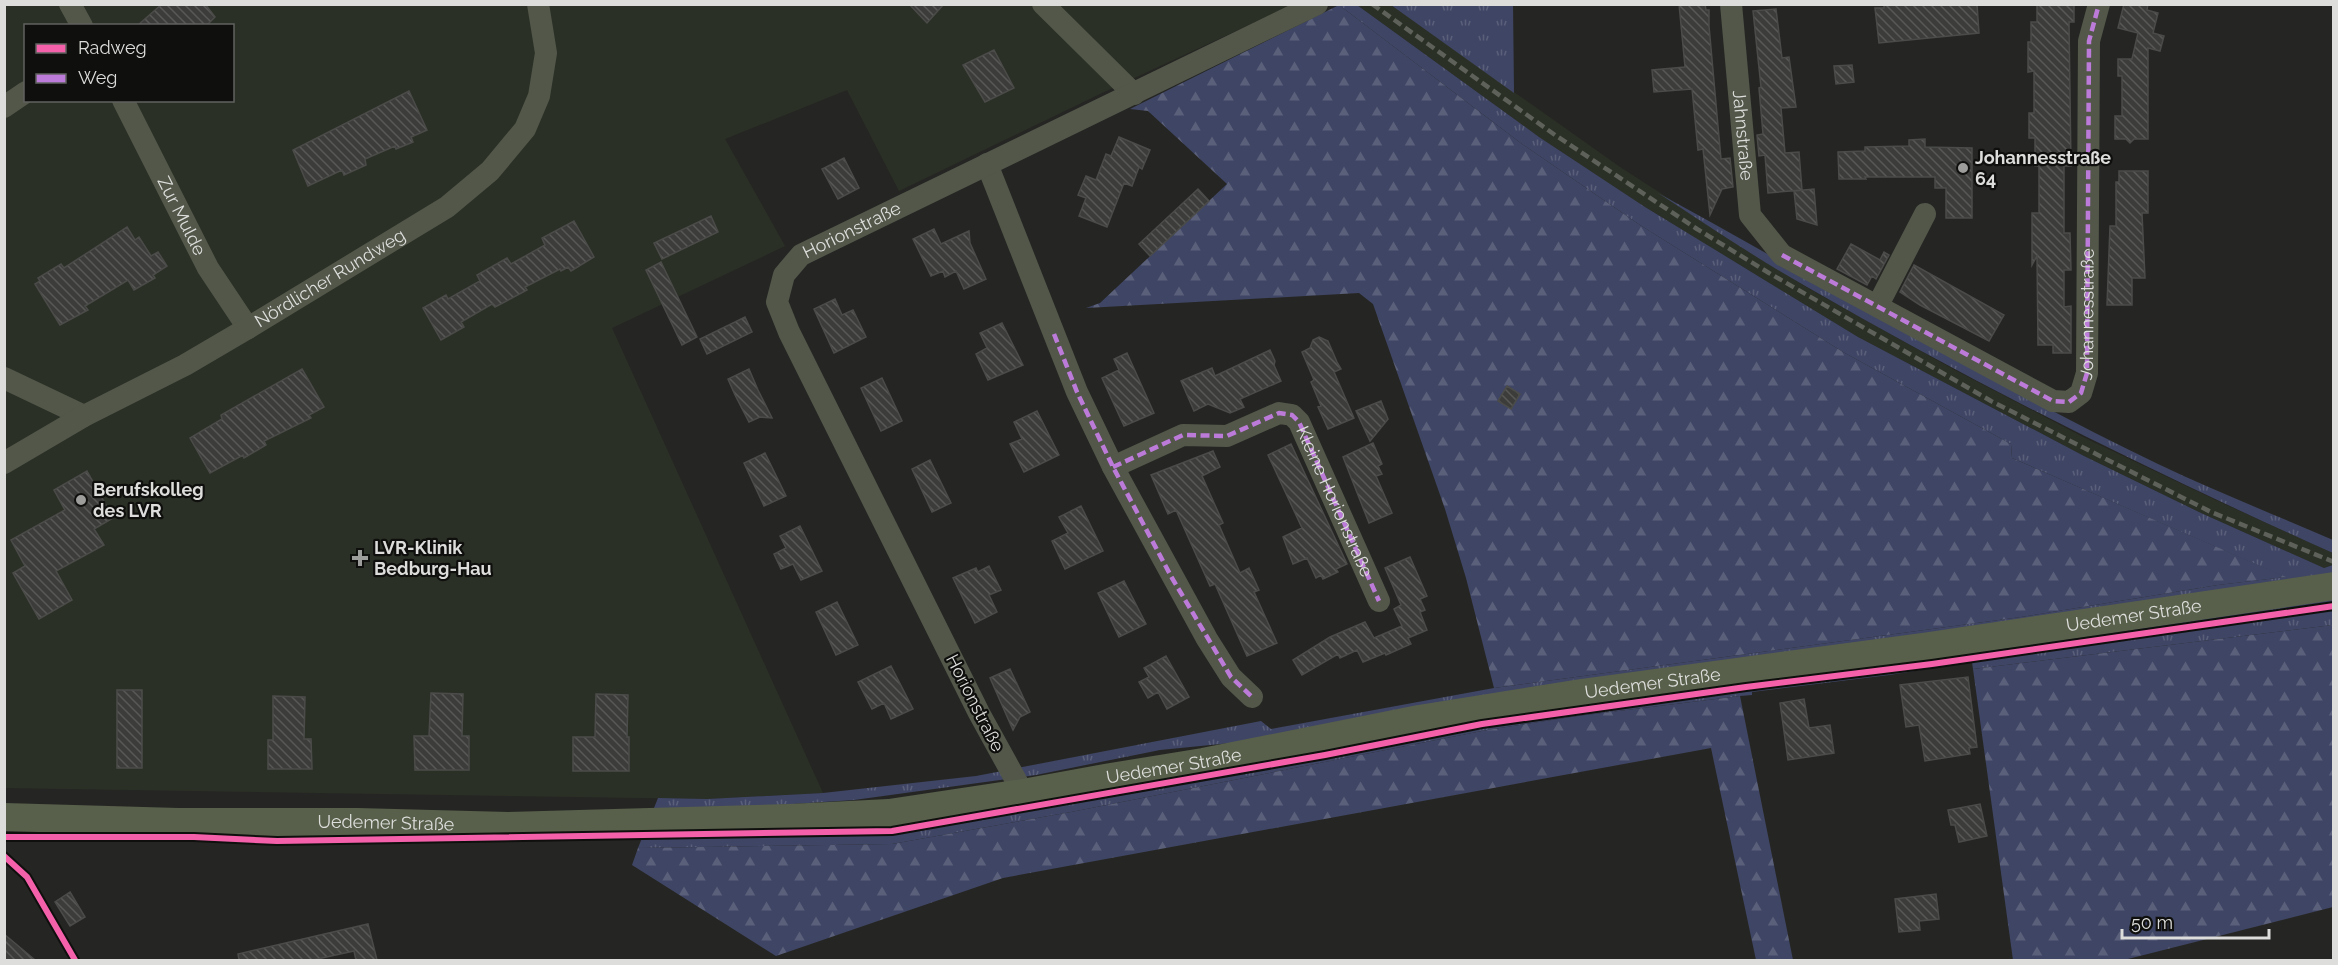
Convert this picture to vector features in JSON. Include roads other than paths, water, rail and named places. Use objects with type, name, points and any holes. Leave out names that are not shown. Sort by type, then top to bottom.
[{"type":"main road","name":"Uedemer Straße","points":[[4,817],[178,822],[560,825],[889,813],[1203,762],[1419,719],[1569,694],[1917,648],[2334,586]]},
{"type":"street","points":[[70,4],[81,24]]},
{"type":"street","name":"Nördlicher Rundweg","points":[[4,463],[84,416],[185,365],[248,328],[447,207],[490,171],[525,129],[539,96],[546,53],[538,4]]},
{"type":"street","points":[[1044,4],[1134,93]]},
{"type":"street","name":"Horionstraße","points":[[1023,793],[974,703],[789,332],[777,302],[784,275],[801,255],[1317,4]]},
{"type":"street","name":"Jahnstraße","points":[[1731,4],[1750,215],[1782,255]]},
{"type":"street","name":"Johannesstraße","points":[[1782,255],[2053,401],[2069,402],[2081,393],[2087,374],[2089,41],[2099,4]]},
{"type":"street","points":[[4,107],[24,93]]},
{"type":"street","name":"Zur Mulde","points":[[124,102],[208,268],[248,328]]},
{"type":"street","points":[[987,164],[1073,382],[1113,467],[1207,639],[1231,677],[1252,697]]},
{"type":"street","points":[[1878,305],[1925,214]]},
{"type":"street","points":[[4,378],[84,416]]},
{"type":"street","name":"Kleine Horionstraße","points":[[1113,467],[1183,435],[1227,436],[1279,413],[1292,415],[1299,422],[1379,601]]},
{"type":"railway","points":[[1372,4],[1555,135],[1697,229],[1769,273],[1991,401],[2211,512],[2334,562]]},
{"type":"place","name":"Johannesstraße 64","points":[[1963,168]]},
{"type":"place","name":"Berufskolleg des LVR","points":[[81,500]]},
{"type":"place","name":"LVR-Klinik Bedburg-Hau","points":[[360,558]]}]
